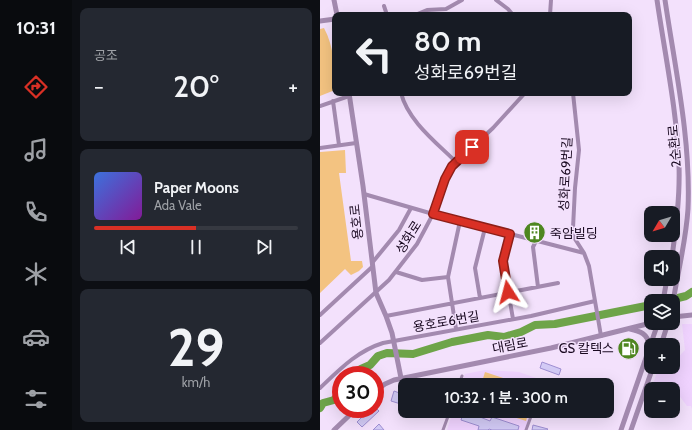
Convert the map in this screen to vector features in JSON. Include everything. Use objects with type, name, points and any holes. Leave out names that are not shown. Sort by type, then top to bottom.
[{"type":"street","points":[[334,0],[336,12]]},
{"type":"street","points":[[453,0],[455,4]]},
{"type":"street","points":[[422,12],[427,10],[446,9],[462,0]]},
{"type":"street","points":[[496,0],[510,12]]},
{"type":"street","points":[[550,12],[551,0]]},
{"type":"street","name":"2순환로","points":[[657,0],[674,118],[679,167],[678,207],[673,250]]},
{"type":"street","name":"2순환로","points":[[665,0],[685,141],[688,180],[686,232],[674,294]]},
{"type":"street","points":[[384,6],[386,12]]},
{"type":"street","points":[[320,21],[332,19]]},
{"type":"street","points":[[320,106],[344,96]]},
{"type":"street","name":"용호로","points":[[349,96],[364,194],[376,293],[395,343],[401,378]]},
{"type":"street","points":[[402,96],[416,121],[456,162]]},
{"type":"street","name":"성화로","points":[[320,343],[376,293],[396,272],[417,244],[433,214],[445,179],[452,166],[493,128],[522,96]]},
{"type":"street","name":"성화로69번길","points":[[574,96],[579,150],[574,193],[573,228],[589,266],[601,336]]},
{"type":"street","points":[[332,101],[339,145]]},
{"type":"street","points":[[320,148],[356,143]]},
{"type":"street","points":[[364,194],[433,214],[584,253]]},
{"type":"street","points":[[320,315],[372,265],[399,230],[411,208]]},
{"type":"street","points":[[456,329],[448,277],[460,221]]},
{"type":"street","points":[[480,298],[475,268],[486,228]]},
{"type":"street","points":[[510,234],[503,261],[513,319]]},
{"type":"street","points":[[536,241],[533,247],[538,287]]},
{"type":"street","points":[[396,272],[422,280],[448,277]]},
{"type":"street","points":[[386,316],[558,283]]},
{"type":"street","name":"용호로6번길","points":[[321,387],[362,351],[371,346],[395,343],[595,302]]},
{"type":"street","points":[[680,316],[692,315]]},
{"type":"street","name":"대림로","points":[[401,378],[551,348],[644,324]]},
{"type":"street","points":[[629,328],[639,331],[647,338]]},
{"type":"street","points":[[620,430],[644,363]]},
{"type":"street","points":[[631,430],[651,374]]},
{"type":"street","name":"대림로","points":[[384,385],[398,379]]},
{"type":"street","points":[[334,430],[347,418]]},
{"type":"street","points":[[443,430],[447,418]]},
{"type":"street","points":[[526,430],[530,418]]},
{"type":"shaded area","points":[[324,28],[332,50],[332,91],[320,96],[320,29]]},
{"type":"shaded area","points":[[345,150],[346,173],[339,173],[351,261],[362,261],[363,267],[351,275],[345,269],[320,293],[320,152]]},
{"type":"shaded area","points":[[682,324],[692,324],[692,409],[691,406],[687,406],[680,397],[680,382],[654,382],[656,374],[680,374],[680,355],[685,350]]},
{"type":"shaded area","points":[[485,370],[519,372],[536,378],[464,378],[465,374]]},
{"type":"shaded area","points":[[485,372],[503,378],[483,378]]},
{"type":"shaded area","points":[[451,418],[530,418],[526,430],[447,430]]},
{"type":"shaded area","points":[[517,418],[527,418],[526,421]]},
{"type":"building","name":"죽암빌딩","points":[[527,228],[542,232],[540,238],[526,234]]},
{"type":"building","points":[[542,362],[561,369],[559,375],[540,368]]},
{"type":"building","points":[[394,391],[398,392],[398,403],[391,401]]},
{"type":"building","points":[[361,418],[372,418],[362,427],[357,422]]},
{"type":"building","points":[[462,418],[482,418],[490,421],[492,418],[495,418],[519,426],[518,430],[478,430],[479,426],[461,420]]},
{"type":"building","points":[[379,424],[384,430],[373,430]]},
{"type":"building","points":[[533,425],[548,429],[532,430]]},
{"type":"waterway","points":[[680,298],[692,292]]},
{"type":"waterway","points":[[368,366],[378,356],[387,353],[413,354],[452,342],[488,335],[504,337],[521,332],[535,325],[555,324],[644,306]]},
{"type":"waterway","points":[[320,408],[323,403],[332,401]]},
{"type":"place","name":"죽암빌딩","points":[[534,233]]},
{"type":"place","name":"GS 칼텍스","points":[[629,348]]},
{"type":"route","points":[[472,147],[452,166],[445,179],[433,214],[510,234],[503,261],[508,292]]}]
